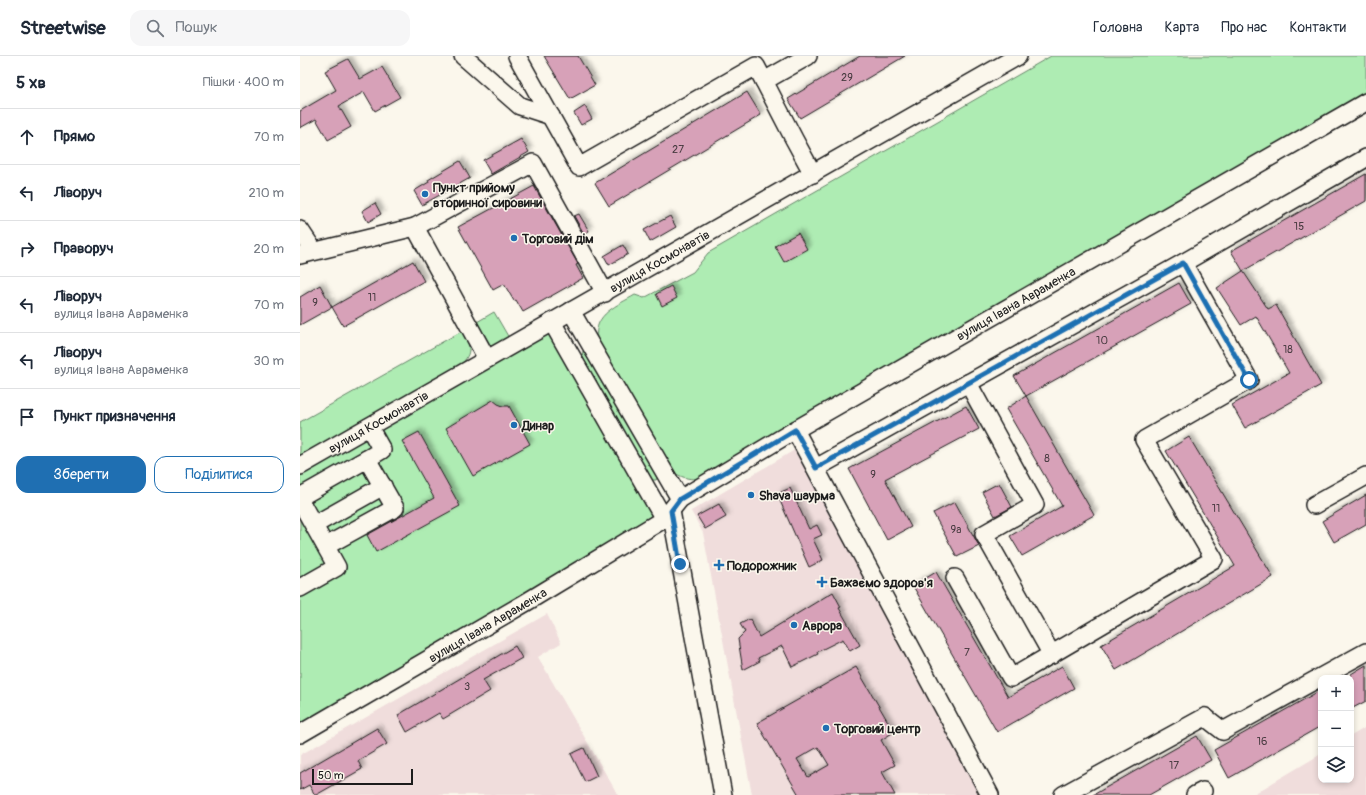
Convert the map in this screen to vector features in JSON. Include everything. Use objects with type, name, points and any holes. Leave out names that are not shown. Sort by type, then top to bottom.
[{"type":"street","points":[[463,56],[520,106],[551,116]]},
{"type":"street","points":[[517,56],[579,167],[756,66],[813,174]]},
{"type":"street","points":[[764,81],[808,56]]},
{"type":"street","name":"вулиця Космонавтів","points":[[300,466],[1018,56]]},
{"type":"street","name":"вулиця Івана Авраменка","points":[[300,734],[525,603],[795,430],[1366,103]]},
{"type":"street","points":[[816,468],[1183,263],[1366,158]]},
{"type":"street","points":[[300,230],[307,253],[415,226],[533,162],[605,293]]},
{"type":"street","points":[[415,226],[487,359]]},
{"type":"street","points":[[954,578],[1011,678],[1214,558],[1144,440],[1249,380],[1183,263]]},
{"type":"street","points":[[571,311],[672,510],[723,795]]},
{"type":"street","points":[[552,322],[672,510]]},
{"type":"street","points":[[968,383],[1035,505],[984,534],[1052,655]]},
{"type":"street","points":[[300,588],[337,567],[301,502],[382,450],[369,427]]},
{"type":"street","points":[[795,430],[990,795]]},
{"type":"street","points":[[326,546],[395,508],[367,459]]},
{"type":"street","points":[[1314,505],[1366,476]]},
{"type":"street","points":[[314,525],[383,486]]},
{"type":"street","points":[[1063,795],[1205,717],[1223,731],[1366,652]]},
{"type":"shaded area","points":[[798,448],[979,795],[752,795],[703,533],[691,511]]},
{"type":"shaded area","points":[[547,614],[561,643],[538,657],[618,795],[300,795],[300,755]]},
{"type":"shaded area","points":[[1366,727],[1366,795],[1252,795],[1318,756],[1318,783],[1354,783],[1354,734]]},
{"type":"green space","points":[[1051,56],[1366,56],[1366,98],[697,479],[690,479],[673,472],[601,350],[597,339],[597,330],[599,323],[608,311],[635,295],[644,298],[693,272],[708,253]]},
{"type":"green space","points":[[494,312],[509,338],[492,348],[477,322]]},
{"type":"green space","points":[[552,322],[664,519],[300,734],[300,466]]},
{"type":"green space","points":[[462,331],[468,342],[469,350],[466,359],[458,368],[301,457],[300,422]]},
{"type":"green space","points":[[583,351],[587,351],[658,477],[656,480],[653,480],[650,477],[582,358]]},
{"type":"building","points":[[544,56],[578,56],[595,85],[570,99]]},
{"type":"building","points":[[860,56],[905,56],[800,118],[788,99]]},
{"type":"building","points":[[348,59],[360,79],[382,67],[400,97],[375,111],[364,92],[339,106],[351,127],[328,140],[316,119],[300,128],[300,111],[336,90],[325,71]]},
{"type":"building","points":[[747,92],[761,115],[609,206],[595,183]]},
{"type":"building","points":[[585,106],[592,119],[581,125],[574,113]]},
{"type":"building","points":[[521,139],[529,152],[491,174],[483,160]]},
{"type":"building","points":[[460,161],[470,178],[422,205],[414,191],[429,182],[428,180]]},
{"type":"building","points":[[1366,174],[1366,201],[1243,271],[1231,251]]},
{"type":"building","name":"Торговий дім","points":[[534,186],[578,264],[576,265],[583,278],[523,312],[516,300],[514,301],[504,284],[493,290],[458,227]]},
{"type":"building","points":[[375,203],[381,214],[368,222],[362,211]]},
{"type":"building","points":[[579,214],[589,231],[584,234],[574,216]]},
{"type":"building","points":[[670,216],[676,227],[650,242],[644,230]]},
{"type":"building","points":[[798,233],[807,249],[784,262],[775,246]]},
{"type":"building","points":[[623,245],[628,254],[609,265],[604,256]]},
{"type":"building","points":[[413,261],[424,281],[343,326],[332,307]]},
{"type":"building","points":[[1243,271],[1268,309],[1276,305],[1321,385],[1245,428],[1232,405],[1289,373],[1256,316],[1241,325],[1217,288]]},
{"type":"building","points":[[1179,283],[1191,304],[1026,396],[1014,376]]},
{"type":"building","points":[[320,285],[332,307],[300,325],[300,297]]},
{"type":"building","points":[[671,286],[677,298],[662,306],[656,294]]},
{"type":"building","points":[[1026,396],[1094,515],[1022,556],[1010,536],[1062,506],[1006,409]]},
{"type":"building","points":[[493,400],[503,406],[509,406],[530,444],[473,476],[446,428]]},
{"type":"building","points":[[966,406],[979,429],[885,479],[911,527],[887,540],[849,469]]},
{"type":"building","points":[[419,432],[460,506],[376,552],[367,535],[434,498],[402,441]]},
{"type":"building","points":[[1189,437],[1273,577],[1116,670],[1101,645],[1235,566],[1166,451]]},
{"type":"building","points":[[999,483],[1012,507],[995,516],[982,492]]},
{"type":"building","points":[[790,488],[809,529],[817,525],[822,535],[813,539],[823,560],[809,567],[777,494]]},
{"type":"building","points":[[1366,495],[1366,524],[1334,542],[1322,521]]},
{"type":"building","points":[[955,502],[979,546],[957,557],[933,513]]},
{"type":"building","points":[[719,504],[726,517],[705,529],[697,516]]},
{"type":"building","points":[[936,572],[1008,697],[1062,666],[1074,688],[997,732],[913,586]]},
{"type":"building","points":[[833,592],[841,607],[839,608],[860,645],[850,651],[843,639],[792,667],[782,646],[758,658],[760,661],[743,670],[738,639],[745,632],[740,624],[750,619],[759,637]]},
{"type":"building","points":[[515,646],[522,658],[483,680],[490,691],[443,719],[439,713],[407,732],[398,715]]},
{"type":"building","points":[[1366,665],[1366,701],[1354,707],[1354,675],[1351,674]]},
{"type":"building","name":"Торговий центр","points":[[856,667],[894,732],[881,740],[895,765],[882,772],[895,795],[799,795],[757,723]],"holes":[[[818,747],[829,765],[808,777],[797,759]]]},
{"type":"building","points":[[1318,692],[1318,728],[1229,778],[1214,750]]},
{"type":"building","points":[[377,728],[387,744],[358,761],[362,769],[316,795],[309,785],[300,790],[300,773]]},
{"type":"building","points":[[1197,736],[1211,760],[1149,795],[1093,795]]},
{"type":"building","points":[[584,748],[597,776],[585,782],[571,754]]},
{"type":"place","name":"Пункт прийому вторинної сировини","points":[[425,194]]},
{"type":"place","name":"Торговий дім","points":[[514,238]]},
{"type":"place","name":"Динар","points":[[514,425]]},
{"type":"place","name":"Shava шаурма","points":[[751,495]]},
{"type":"place","name":"Подорожник","points":[[719,565]]},
{"type":"place","name":"Бажаємо здоров'я","points":[[822,582]]},
{"type":"place","name":"Аврора","points":[[794,625]]},
{"type":"place","name":"Торговий центр","points":[[826,728]]},
{"type":"route","points":[[680,564],[671,511],[680,499],[795,430],[816,468],[1183,263],[1249,380]]}]
